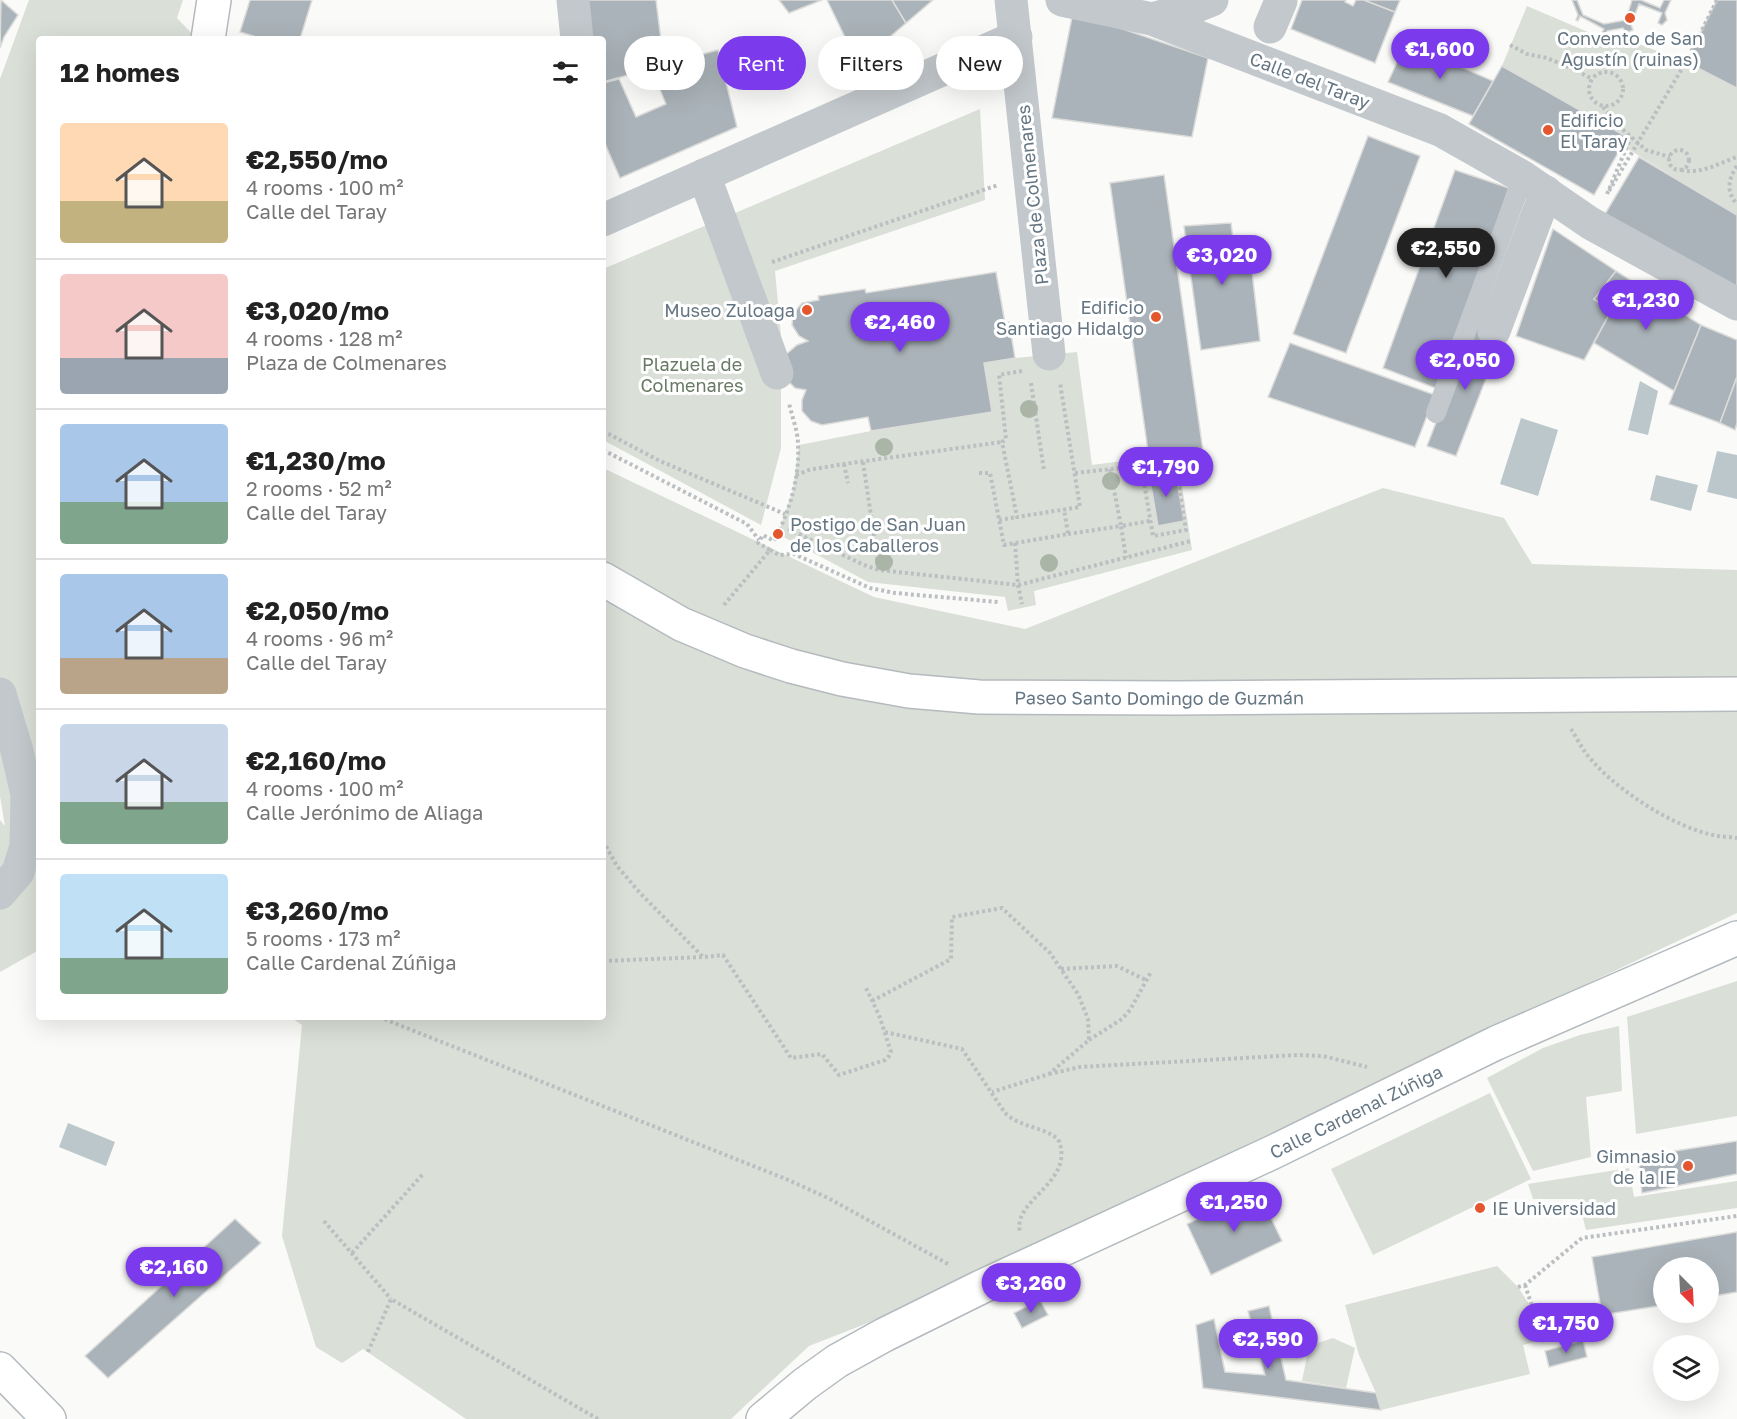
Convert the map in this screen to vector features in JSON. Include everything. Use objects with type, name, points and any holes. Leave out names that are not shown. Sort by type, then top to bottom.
[{"type":"main road","points":[[208,36],[214,0]]},
{"type":"main road","name":"Paseo Santo Domingo de Guzmán","points":[[606,581],[681,624],[745,651],[842,679],[909,691],[979,697],[1164,698],[1737,694]]},
{"type":"main road","name":"Calle Cardenal Zúñiga","points":[[764,1419],[805,1384],[837,1361],[981,1287],[1271,1153],[1496,1043],[1737,938]]},
{"type":"main road","points":[[0,1369],[49,1419]]},
{"type":"street","points":[[573,0],[577,36]]},
{"type":"street","name":"Plaza de Colmenares","points":[[1011,0],[1016,36]]},
{"type":"street","name":"Calle del Taray","points":[[1062,0],[1152,19],[1440,130],[1535,185],[1590,223],[1737,304]]},
{"type":"street","points":[[1152,19],[1212,0]]},
{"type":"street","points":[[606,219],[936,72]]},
{"type":"street","name":"Plaza de Colmenares","points":[[1022,90],[1053,360]]},
{"type":"street","points":[[704,175],[777,373]]},
{"type":"street","points":[[1494,331],[1535,185]]},
{"type":"street","points":[[0,694],[27,795],[26,846],[18,872],[0,893]]},
{"type":"lane","points":[[1436,414],[1535,185]]},
{"type":"path","points":[[1631,137],[1610,191],[1686,62],[1717,0]]},
{"type":"path","points":[[1510,45],[1527,54],[1547,58],[1574,69],[1592,79]]},
{"type":"path","points":[[1602,106],[1614,105],[1622,98],[1622,81],[1618,76],[1608,72],[1592,79],[1590,95],[1620,127],[1646,150],[1670,157]]},
{"type":"path","points":[[1680,169],[1684,169],[1688,164],[1688,154],[1679,150],[1673,152],[1670,157],[1672,166],[1674,168],[1690,172],[1737,156]]},
{"type":"path","points":[[1737,166],[1729,182],[1729,190],[1732,199],[1737,204]]},
{"type":"path","points":[[740,272],[1031,174]]},
{"type":"path","points":[[796,475],[809,470],[844,464],[1002,442],[1006,439],[999,375],[1053,360],[1080,507],[999,520]]},
{"type":"path","points":[[759,541],[763,535],[774,541],[778,534],[790,501],[796,475],[799,445],[789,403],[777,373]]},
{"type":"path","points":[[1031,381],[1044,471]]},
{"type":"path","points":[[606,433],[660,461],[785,514]]},
{"type":"path","points":[[1002,442],[1017,517]]},
{"type":"path","points":[[606,452],[747,524],[759,541],[758,543],[779,555],[794,554],[870,588],[895,593],[998,602]]},
{"type":"path","points":[[863,462],[879,570]]},
{"type":"path","points":[[1074,473],[1142,465],[1175,462],[1186,530],[1153,536],[1142,465]]},
{"type":"path","points":[[844,464],[848,483]]},
{"type":"path","points":[[1110,469],[1126,558]]},
{"type":"path","points":[[979,473],[990,473],[1004,545],[1150,521]]},
{"type":"path","points":[[1064,509],[1068,534]]},
{"type":"path","points":[[788,528],[879,570],[1018,585],[1191,541]]},
{"type":"path","points":[[1015,543],[1018,585],[1022,604]]},
{"type":"path","points":[[719,610],[770,550]]},
{"type":"path","points":[[1568,723],[1595,764],[1631,795],[1649,807],[1695,829],[1717,836],[1737,838]]},
{"type":"path","points":[[606,846],[617,866],[640,893],[704,957]]},
{"type":"path","points":[[872,1001],[951,959],[952,918],[1002,908],[1050,953],[1062,969],[1078,994],[1088,1019],[1089,1041]]},
{"type":"path","points":[[606,962],[723,955],[791,1058],[822,1054],[839,1075],[878,1063],[891,1052],[865,986]]},
{"type":"path","points":[[1062,969],[1117,966],[1146,980]]},
{"type":"path","points":[[1049,1074],[1089,1041],[1122,1019],[1130,1010],[1151,972]]},
{"type":"path","points":[[386,1020],[786,1179],[828,1198],[945,1262],[981,1287]]},
{"type":"path","points":[[885,1032],[962,1049],[1012,1120],[1058,1139],[1062,1152],[1056,1174],[1024,1211],[1019,1221],[1022,1237]]},
{"type":"path","points":[[992,1092],[1080,1067],[1297,1055],[1323,1056],[1376,1069]]},
{"type":"path","points":[[352,1253],[423,1174]]},
{"type":"path","points":[[1518,1287],[1526,1285],[1582,1238],[1737,1216]]},
{"type":"path","points":[[324,1221],[391,1299],[598,1419]]},
{"type":"path","points":[[1526,1285],[1544,1342]]},
{"type":"path","points":[[368,1352],[391,1299]]},
{"type":"green space","points":[[29,0],[183,0],[177,18],[194,36],[36,36],[36,952],[0,972],[0,820],[5,826],[0,796],[0,79]]},
{"type":"green space","points":[[1527,6],[1602,38],[1618,36],[1686,62],[1737,88],[1737,215],[1623,146],[1627,137],[1502,66]]},
{"type":"green space","name":"Plazuela de Colmenares","points":[[980,109],[985,200],[775,271],[781,336],[781,448],[761,525],[606,442],[606,268]]},
{"type":"green space","points":[[1077,352],[1092,465],[1177,454],[1192,550],[1034,591],[1036,605],[1008,611],[1005,597],[868,582],[778,534],[793,490],[799,445],[992,412],[984,363]]},
{"type":"green space","points":[[606,469],[874,597],[1025,629],[1383,488],[1504,518],[1532,564],[1737,570],[1737,913],[878,1319],[809,1346],[731,1419],[466,1419],[363,1349],[342,1363],[316,1347],[282,1236],[302,1025],[294,1020],[606,1020]]},
{"type":"green space","points":[[1737,981],[1737,1116],[1636,1134],[1627,1017]]},
{"type":"green space","points":[[1619,1026],[1622,1091],[1586,1097],[1591,1157],[1533,1171],[1487,1078],[1543,1048],[1580,1035]]},
{"type":"green space","points":[[1490,1093],[1531,1179],[1373,1255],[1331,1169]]},
{"type":"green space","points":[[1629,1168],[1634,1197],[1737,1181],[1737,1208],[1586,1230],[1578,1199],[1533,1199],[1528,1184]]},
{"type":"green space","points":[[1497,1266],[1518,1287],[1529,1304],[1538,1341],[1523,1345],[1530,1374],[1381,1410],[1359,1355],[1345,1305]]},
{"type":"green space","points":[[1333,1338],[1355,1348],[1346,1388],[1302,1381],[1309,1346]]},
{"type":"shaded area","points":[[1640,381],[1658,391],[1648,435],[1628,430]]},
{"type":"shaded area","points":[[1521,418],[1558,430],[1538,496],[1500,484]]},
{"type":"shaded area","points":[[1717,451],[1737,455],[1737,499],[1707,492]]},
{"type":"shaded area","points":[[1656,475],[1698,485],[1691,511],[1650,500]]},
{"type":"shaded area","points":[[68,1123],[115,1142],[106,1166],[59,1147]]},
{"type":"building","points":[[1,0],[18,15],[0,48]]},
{"type":"building","points":[[250,0],[312,0],[301,36],[253,36],[240,32]]},
{"type":"building","points":[[573,0],[656,0],[660,36],[624,36],[624,76],[606,81],[606,36],[577,36]]},
{"type":"building","points":[[779,0],[822,0],[789,13]]},
{"type":"building","points":[[827,0],[892,0],[906,23],[891,36],[844,36]]},
{"type":"building","points":[[892,0],[933,0],[906,23]]},
{"type":"building","points":[[1302,0],[1346,0],[1345,2],[1353,6],[1356,0],[1364,0],[1395,12],[1375,63],[1291,29]]},
{"type":"building","points":[[1364,0],[1400,0],[1395,12]]},
{"type":"building","name":"Convento de San Agustín (ruinas)","points":[[1572,0],[1577,0],[1583,15],[1604,24],[1626,20],[1632,0],[1641,0],[1660,8],[1664,0],[1671,0],[1665,13],[1667,20],[1662,25],[1658,23],[1662,13],[1639,4],[1631,25],[1633,30],[1626,33],[1623,28],[1607,31],[1604,36],[1601,34],[1604,29],[1580,16],[1578,21],[1576,20],[1578,15]]},
{"type":"building","points":[[1717,0],[1737,0],[1737,88],[1686,62]]},
{"type":"building","points":[[1073,12],[1208,58],[1192,137],[1052,118]]},
{"type":"building","points":[[1406,43],[1493,81],[1473,116],[1388,82]]},
{"type":"building","points":[[717,50],[717,90],[728,90],[737,127],[620,178],[606,146],[606,82],[619,79],[636,117],[666,104],[660,90],[705,90],[705,53]]},
{"type":"building","name":"Edificio El Taray","points":[[1502,66],[1627,137],[1594,195],[1469,124]]},
{"type":"building","points":[[1368,136],[1420,156],[1346,353],[1293,334]]},
{"type":"building","name":"Edificio El Taray","points":[[1639,157],[1737,215],[1737,293],[1605,214]]},
{"type":"building","points":[[1455,170],[1509,188],[1438,389],[1383,368]]},
{"type":"building","name":"Edificio Santiago Hidalgo","points":[[1164,175],[1203,451],[1149,458],[1110,183]]},
{"type":"building","points":[[1231,223],[1233,239],[1248,237],[1260,341],[1201,350],[1184,226]]},
{"type":"building","points":[[1553,229],[1616,271],[1594,299],[1611,311],[1584,360],[1516,336]]},
{"type":"building","points":[[1616,271],[1701,325],[1674,391],[1594,343],[1611,311],[1594,299]]},
{"type":"building","points":[[996,272],[1005,323],[1009,322],[1015,358],[984,363],[992,412],[871,431],[868,417],[822,425],[811,421],[802,411],[802,400],[806,390],[795,388],[787,380],[783,357],[797,345],[808,341],[799,336],[792,325],[793,314],[802,303],[819,300],[818,296],[865,289],[866,293]]},
{"type":"building","points":[[1701,325],[1737,340],[1737,377],[1720,423],[1669,404]]},
{"type":"building","points":[[1473,326],[1502,337],[1456,456],[1427,446]]},
{"type":"building","points":[[1290,343],[1435,395],[1415,447],[1268,397]]},
{"type":"building","points":[[1737,377],[1737,423],[1735,430],[1720,423]]},
{"type":"building","points":[[1175,470],[1184,521],[1158,526],[1149,474]]},
{"type":"building","name":"Gimnasio de la IE","points":[[1737,1141],[1737,1174],[1642,1193],[1638,1157]]},
{"type":"building","points":[[1258,1191],[1282,1241],[1211,1275],[1187,1224]]},
{"type":"building","points":[[235,1219],[261,1243],[108,1378],[85,1356]]},
{"type":"building","points":[[1737,1232],[1737,1292],[1719,1295],[1719,1257],[1653,1257],[1653,1307],[1602,1315],[1592,1257]]},
{"type":"building","points":[[1040,1300],[1048,1315],[1022,1328],[1014,1313]]},
{"type":"building","points":[[1269,1306],[1286,1380],[1376,1393],[1381,1410],[1203,1388],[1196,1325],[1214,1319],[1225,1372],[1265,1375],[1248,1311]]},
{"type":"building","points":[[1583,1340],[1587,1357],[1549,1367],[1545,1351]]},
{"type":"place","name":"Convento de San Agustín (ruinas)","points":[[1630,18]]},
{"type":"place","name":"Edificio El Taray","points":[[1548,130]]},
{"type":"place","name":"Museo Zuloaga","points":[[807,310]]},
{"type":"place","name":"Edificio Santiago Hidalgo","points":[[1156,317]]},
{"type":"place","name":"Postigo de San Juan de los Caballeros","points":[[778,534]]},
{"type":"place","name":"Gimnasio de la IE","points":[[1688,1166]]},
{"type":"place","name":"IE Universidad","points":[[1480,1208]]}]
